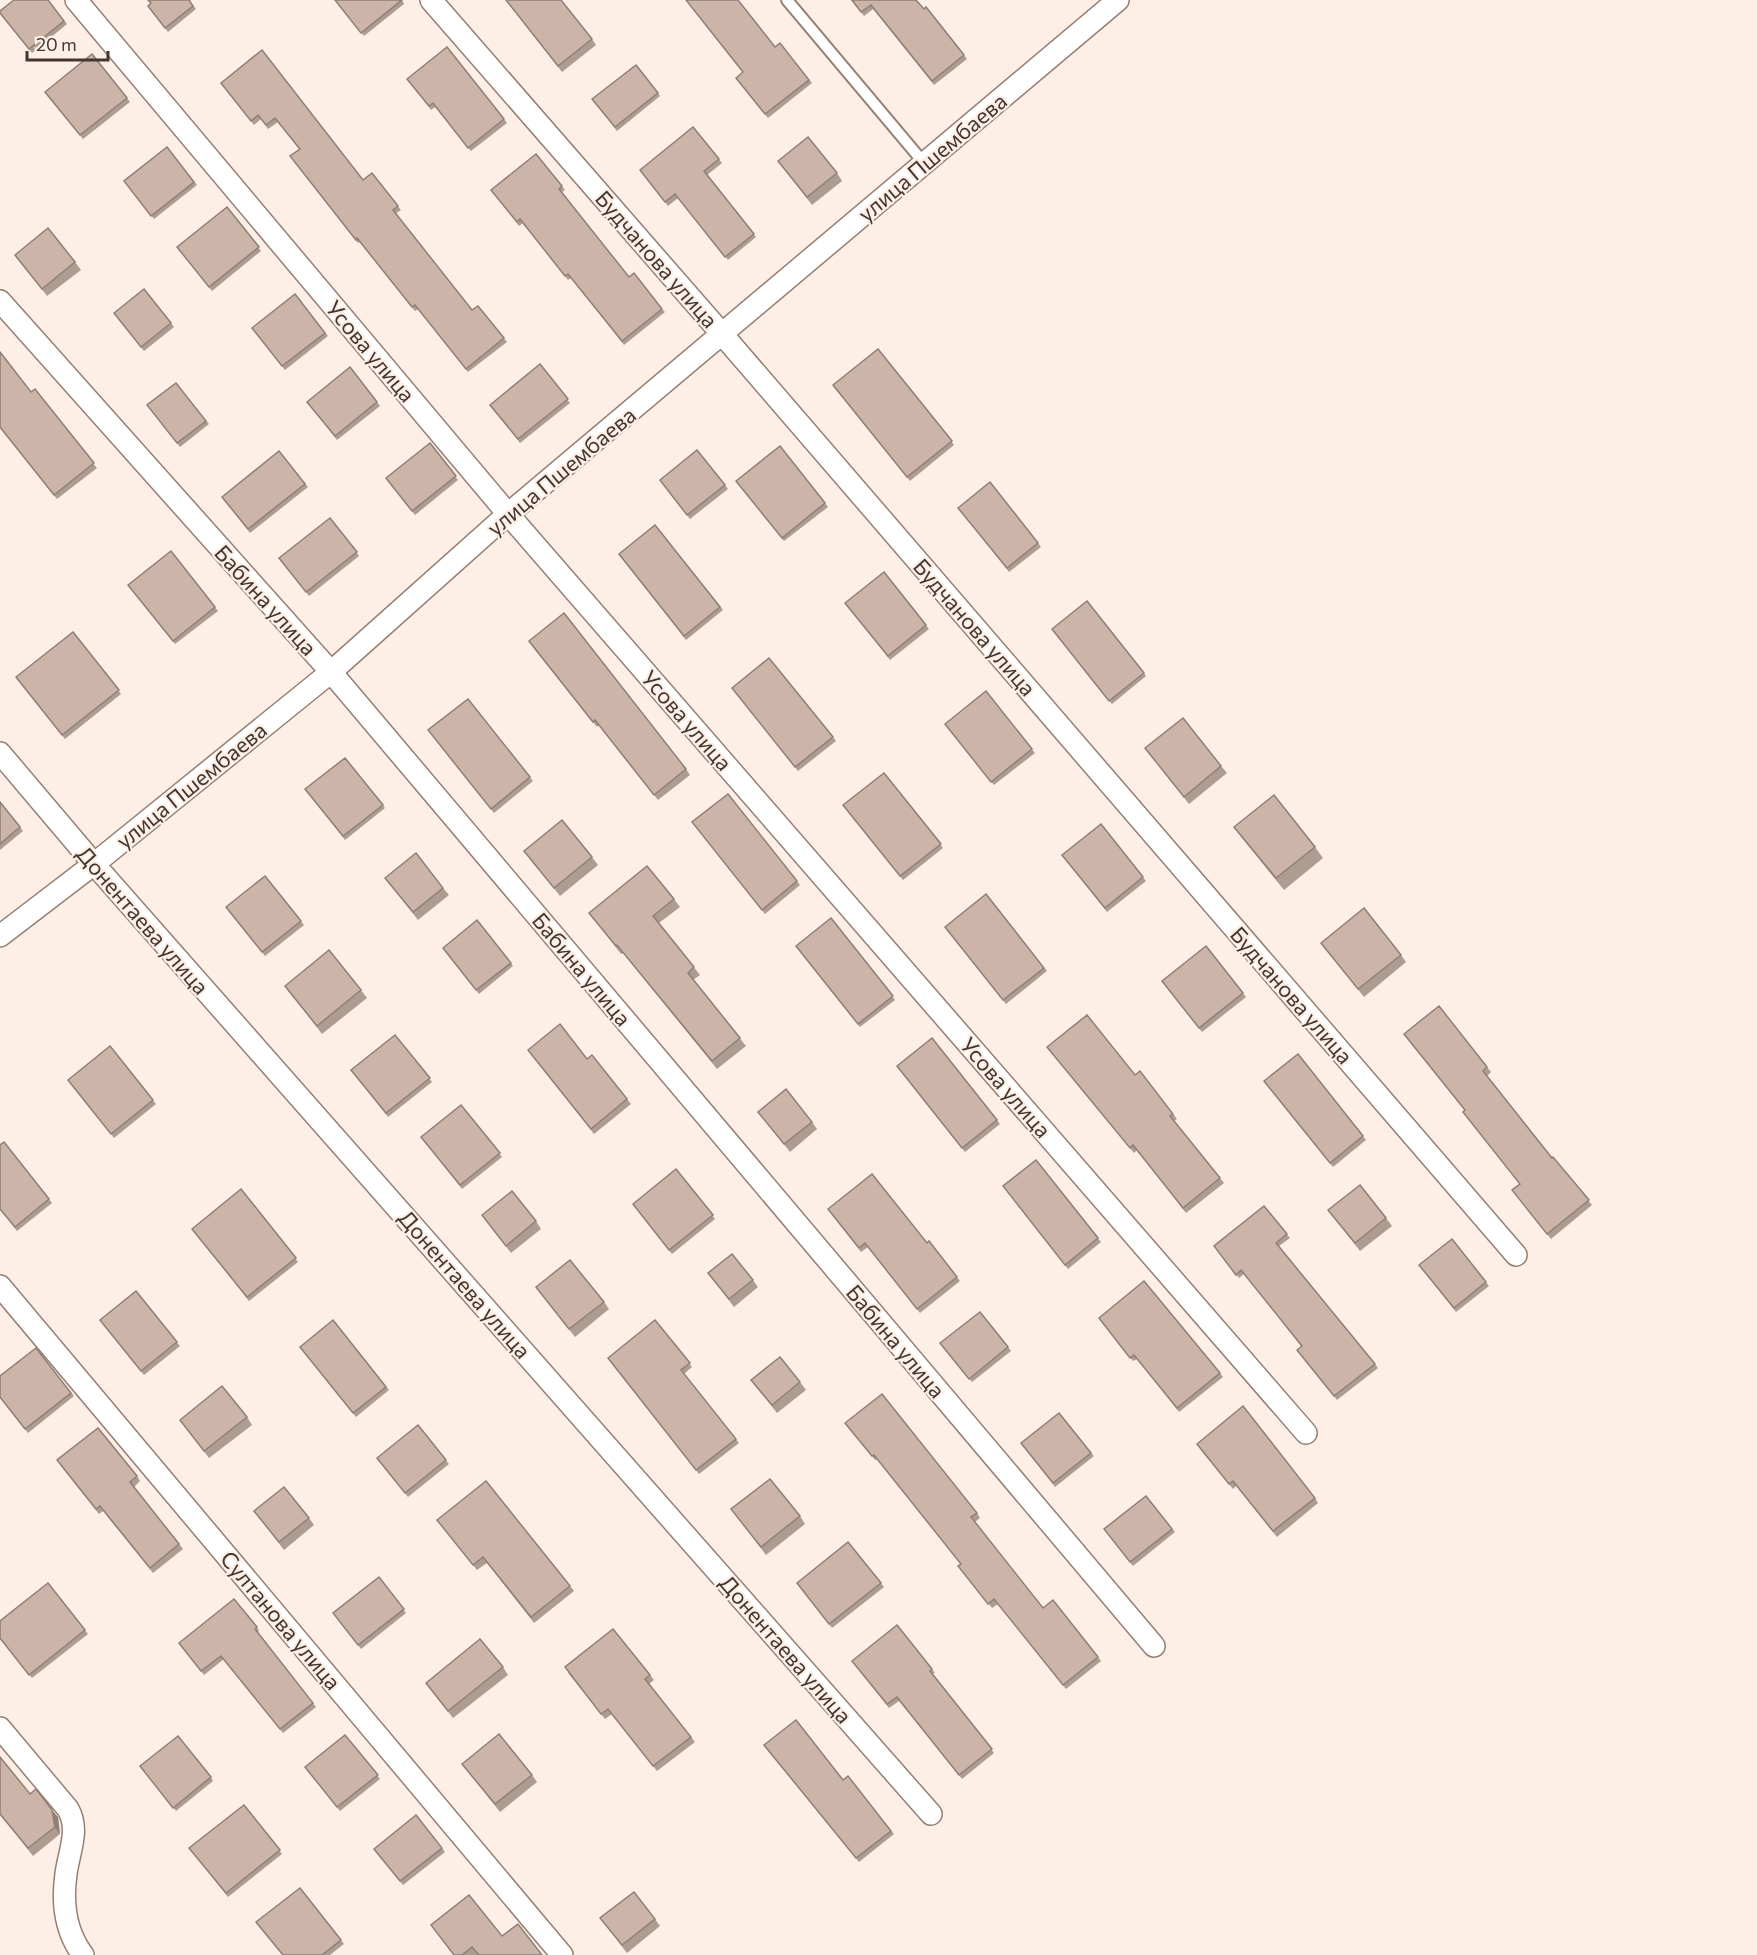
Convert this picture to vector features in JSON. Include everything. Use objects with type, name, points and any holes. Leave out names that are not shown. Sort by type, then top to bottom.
[{"type":"street","name":"Усова улица","points":[[76,0],[508,514],[1306,1433]]},
{"type":"street","name":"Будчанова улица","points":[[431,0],[1516,1255]]},
{"type":"street","name":"улица Пшембаева","points":[[0,936],[94,864],[331,672],[508,514],[1118,0]]},
{"type":"street","name":"Бабина улица","points":[[0,301],[331,672],[1154,1646]]},
{"type":"street","name":"Донентаева улица","points":[[0,753],[94,864],[931,1814]]},
{"type":"street","name":"Султанова улица","points":[[0,1286],[562,1955]]},
{"type":"street","points":[[0,1728],[68,1809],[73,1819],[74,1832],[66,1874],[64,1907],[74,1943],[83,1955]]},
{"type":"lane","points":[[787,0],[924,163]]},
{"type":"building","points":[[14,0],[48,0],[64,21],[29,49],[0,13]]},
{"type":"building","points":[[148,0],[189,0],[193,6],[165,28],[148,6],[151,3]]},
{"type":"building","points":[[335,0],[402,0],[361,33]]},
{"type":"building","points":[[506,0],[561,0],[592,39],[558,66]]},
{"type":"building","points":[[686,0],[738,0],[775,47],[780,43],[809,80],[765,114],[736,78],[743,72]]},
{"type":"building","points":[[852,0],[916,0],[924,9],[926,7],[964,55],[932,81],[871,5],[861,12]]},
{"type":"building","points":[[447,47],[504,119],[468,148],[433,103],[429,106],[407,79]]},
{"type":"building","points":[[262,50],[363,180],[372,173],[398,206],[393,210],[472,310],[478,306],[504,338],[466,369],[415,305],[412,307],[357,238],[356,240],[290,156],[300,149],[275,118],[266,125],[258,115],[251,121],[221,83]]},
{"type":"building","points":[[92,54],[127,98],[80,135],[45,92]]},
{"type":"building","points":[[636,65],[658,93],[615,127],[592,99]]},
{"type":"building","points":[[693,127],[719,159],[704,171],[754,234],[725,257],[675,194],[665,202],[640,170]]},
{"type":"building","points":[[808,137],[837,173],[807,197],[778,161]]},
{"type":"building","points":[[167,147],[194,182],[151,216],[124,181]]},
{"type":"building","points":[[536,154],[562,186],[559,189],[629,277],[634,273],[662,309],[622,341],[568,274],[565,276],[520,219],[517,222],[491,190]]},
{"type":"building","points":[[227,207],[259,247],[209,287],[177,247]]},
{"type":"building","points":[[48,228],[75,262],[42,289],[15,255]]},
{"type":"building","points":[[144,289],[171,323],[141,347],[114,313]]},
{"type":"building","points":[[295,294],[325,333],[282,366],[252,328]]},
{"type":"building","points":[[878,349],[952,441],[907,477],[833,385]]},
{"type":"building","points":[[0,352],[31,392],[35,389],[94,463],[54,495],[0,427]]},
{"type":"building","points":[[540,364],[568,399],[518,439],[490,405]]},
{"type":"building","points":[[350,367],[377,402],[335,436],[307,402]]},
{"type":"building","points":[[176,383],[206,421],[177,443],[147,405]]},
{"type":"building","points":[[430,443],[456,476],[412,511],[386,478]]},
{"type":"building","points":[[780,446],[825,503],[782,538],[736,481]]},
{"type":"building","points":[[697,450],[725,485],[687,515],[660,480]]},
{"type":"building","points":[[279,451],[305,484],[248,529],[222,497]]},
{"type":"building","points":[[990,482],[1038,543],[1007,568],[958,508]]},
{"type":"building","points":[[330,518],[357,552],[306,592],[279,558]]},
{"type":"building","points":[[655,525],[720,607],[684,636],[619,554]]},
{"type":"building","points":[[171,551],[215,607],[173,641],[128,585]]},
{"type":"building","points":[[884,572],[926,625],[888,656],[845,603]]},
{"type":"building","points":[[1087,601],[1144,673],[1109,701],[1052,629]]},
{"type":"building","points":[[564,613],[686,769],[654,795],[529,641]]},
{"type":"building","points":[[73,632],[119,690],[62,735],[16,677]]},
{"type":"building","points":[[769,658],[833,737],[795,767],[732,688]]},
{"type":"building","points":[[986,691],[1032,749],[991,782],[945,724]]},
{"type":"building","points":[[468,699],[530,777],[491,809],[428,730]]},
{"type":"building","points":[[1183,718],[1221,766],[1184,797],[1145,748]]},
{"type":"building","points":[[345,758],[383,805],[343,836],[305,789]]},
{"type":"building","points":[[884,773],[941,844],[900,876],[843,805]]},
{"type":"building","points":[[728,794],[797,881],[762,910],[692,822]]},
{"type":"building","points":[[1274,795],[1315,847],[1276,878],[1234,827]]},
{"type":"building","points":[[0,802],[20,827],[0,844]]},
{"type":"building","points":[[562,820],[592,857],[554,888],[524,851]]},
{"type":"building","points":[[1101,824],[1143,877],[1105,908],[1062,855]]},
{"type":"building","points":[[416,853],[443,888],[413,912],[385,878]]},
{"type":"building","points":[[647,866],[674,899],[653,916],[694,967],[688,973],[740,1038],[712,1061],[589,913]]},
{"type":"building","points":[[265,876],[301,921],[262,952],[226,907]]},
{"type":"building","points":[[986,894],[1044,968],[1003,1000],[945,927]]},
{"type":"building","points":[[1364,908],[1401,955],[1358,989],[1321,943]]},
{"type":"building","points":[[831,918],[893,996],[858,1024],[796,946]]},
{"type":"building","points":[[477,920],[511,963],[476,990],[443,948]]},
{"type":"building","points":[[1206,946],[1243,993],[1199,1028],[1162,981]]},
{"type":"building","points":[[329,950],[361,990],[317,1026],[285,986]]},
{"type":"building","points":[[1439,1006],[1487,1067],[1483,1071],[1552,1158],[1589,1200],[1547,1234],[1512,1190],[1520,1184],[1404,1034]]},
{"type":"building","points":[[1087,1015],[1135,1075],[1140,1071],[1173,1114],[1170,1116],[1220,1178],[1183,1208],[1133,1145],[1130,1148],[1047,1047]]},
{"type":"building","points":[[560,1024],[587,1059],[592,1055],[627,1099],[591,1129],[528,1050]]},
{"type":"building","points":[[395,1035],[430,1078],[386,1113],[351,1070]]},
{"type":"building","points":[[932,1038],[997,1120],[962,1148],[897,1066]]},
{"type":"building","points":[[110,1046],[153,1100],[111,1134],[68,1080]]},
{"type":"building","points":[[1298,1054],[1363,1136],[1330,1163],[1264,1081]]},
{"type":"building","points":[[786,1089],[812,1122],[784,1144],[758,1112]]},
{"type":"building","points":[[461,1105],[500,1153],[460,1185],[421,1137]]},
{"type":"building","points":[[4,1142],[49,1199],[15,1227],[0,1209],[0,1145]]},
{"type":"building","points":[[1036,1160],[1098,1238],[1065,1265],[1003,1186]]},
{"type":"building","points":[[676,1169],[713,1215],[669,1250],[633,1204]]},
{"type":"building","points":[[872,1174],[957,1277],[917,1309],[865,1243],[859,1248],[828,1209]]},
{"type":"building","points":[[1360,1185],[1386,1218],[1355,1243],[1328,1210]]},
{"type":"building","points":[[241,1189],[296,1258],[247,1297],[192,1229]]},
{"type":"building","points":[[512,1191],[536,1221],[506,1246],[482,1215]]},
{"type":"building","points":[[1264,1206],[1287,1234],[1276,1243],[1375,1364],[1334,1396],[1297,1350],[1302,1346],[1241,1270],[1236,1275],[1214,1246]]},
{"type":"building","points":[[1452,1239],[1486,1282],[1454,1308],[1419,1265]]},
{"type":"building","points":[[732,1254],[753,1280],[729,1299],[708,1273]]},
{"type":"building","points":[[570,1260],[604,1302],[569,1329],[536,1287]]},
{"type":"building","points":[[1144,1281],[1220,1373],[1177,1408],[1134,1355],[1130,1358],[1099,1318]]},
{"type":"building","points":[[136,1291],[177,1342],[141,1371],[100,1320]]},
{"type":"building","points":[[980,1312],[1008,1347],[969,1379],[940,1343]]},
{"type":"building","points":[[333,1320],[386,1387],[353,1413],[300,1347]]},
{"type":"building","points":[[655,1320],[690,1363],[681,1370],[736,1439],[696,1470],[608,1358]]},
{"type":"building","points":[[36,1348],[71,1393],[25,1429],[0,1397],[0,1376]]},
{"type":"building","points":[[780,1357],[800,1382],[772,1405],[751,1380]]},
{"type":"building","points":[[222,1386],[247,1417],[204,1451],[180,1420]]},
{"type":"building","points":[[882,1394],[977,1513],[971,1517],[1043,1608],[1053,1600],[1098,1657],[1063,1685],[994,1599],[988,1604],[958,1566],[961,1564],[874,1455],[872,1456],[845,1423]]},
{"type":"building","points":[[1243,1406],[1315,1498],[1273,1531],[1233,1481],[1229,1484],[1197,1444]]},
{"type":"building","points":[[1059,1413],[1091,1453],[1053,1483],[1021,1443]]},
{"type":"building","points":[[418,1425],[446,1460],[405,1493],[377,1458]]},
{"type":"building","points":[[98,1428],[137,1476],[130,1482],[179,1544],[150,1568],[100,1506],[96,1509],[57,1460]]},
{"type":"building","points":[[770,1479],[800,1516],[761,1547],[731,1509]]},
{"type":"building","points":[[486,1481],[570,1586],[531,1617],[483,1557],[473,1565],[437,1520]]},
{"type":"building","points":[[284,1487],[309,1518],[279,1542],[254,1511]]},
{"type":"building","points":[[1146,1496],[1172,1529],[1130,1562],[1104,1529]]},
{"type":"building","points":[[848,1542],[881,1583],[829,1624],[797,1583]]},
{"type":"building","points":[[379,1577],[404,1609],[358,1645],[333,1613]]},
{"type":"building","points":[[48,1583],[85,1630],[29,1675],[0,1638],[0,1621]]},
{"type":"building","points":[[234,1599],[313,1703],[280,1729],[221,1656],[201,1671],[179,1643]]},
{"type":"building","points":[[897,1625],[992,1749],[959,1775],[897,1697],[887,1704],[852,1661]]},
{"type":"building","points":[[613,1629],[650,1675],[645,1679],[691,1737],[653,1766],[608,1709],[601,1714],[565,1667]]},
{"type":"building","points":[[480,1639],[503,1667],[448,1711],[426,1683]]},
{"type":"building","points":[[796,1720],[843,1780],[848,1776],[891,1831],[856,1858],[764,1745]]},
{"type":"building","points":[[499,1734],[532,1775],[495,1804],[462,1764]]},
{"type":"building","points":[[345,1735],[378,1775],[337,1807],[305,1767]]},
{"type":"building","points":[[178,1736],[211,1777],[173,1808],[140,1766]]},
{"type":"building","points":[[0,1757],[30,1794],[36,1789],[52,1810],[55,1827],[28,1848],[0,1814]]},
{"type":"building","points":[[244,1805],[280,1850],[226,1893],[189,1848]]},
{"type":"building","points":[[416,1815],[442,1848],[400,1881],[374,1849]]},
{"type":"building","points":[[300,1888],[341,1940],[322,1955],[283,1955],[256,1922]]},
{"type":"building","points":[[634,1892],[655,1919],[622,1945],[600,1918]]},
{"type":"building","points":[[469,1895],[502,1936],[518,1924],[542,1955],[479,1955],[472,1947],[462,1955],[454,1955],[431,1925]]}]
